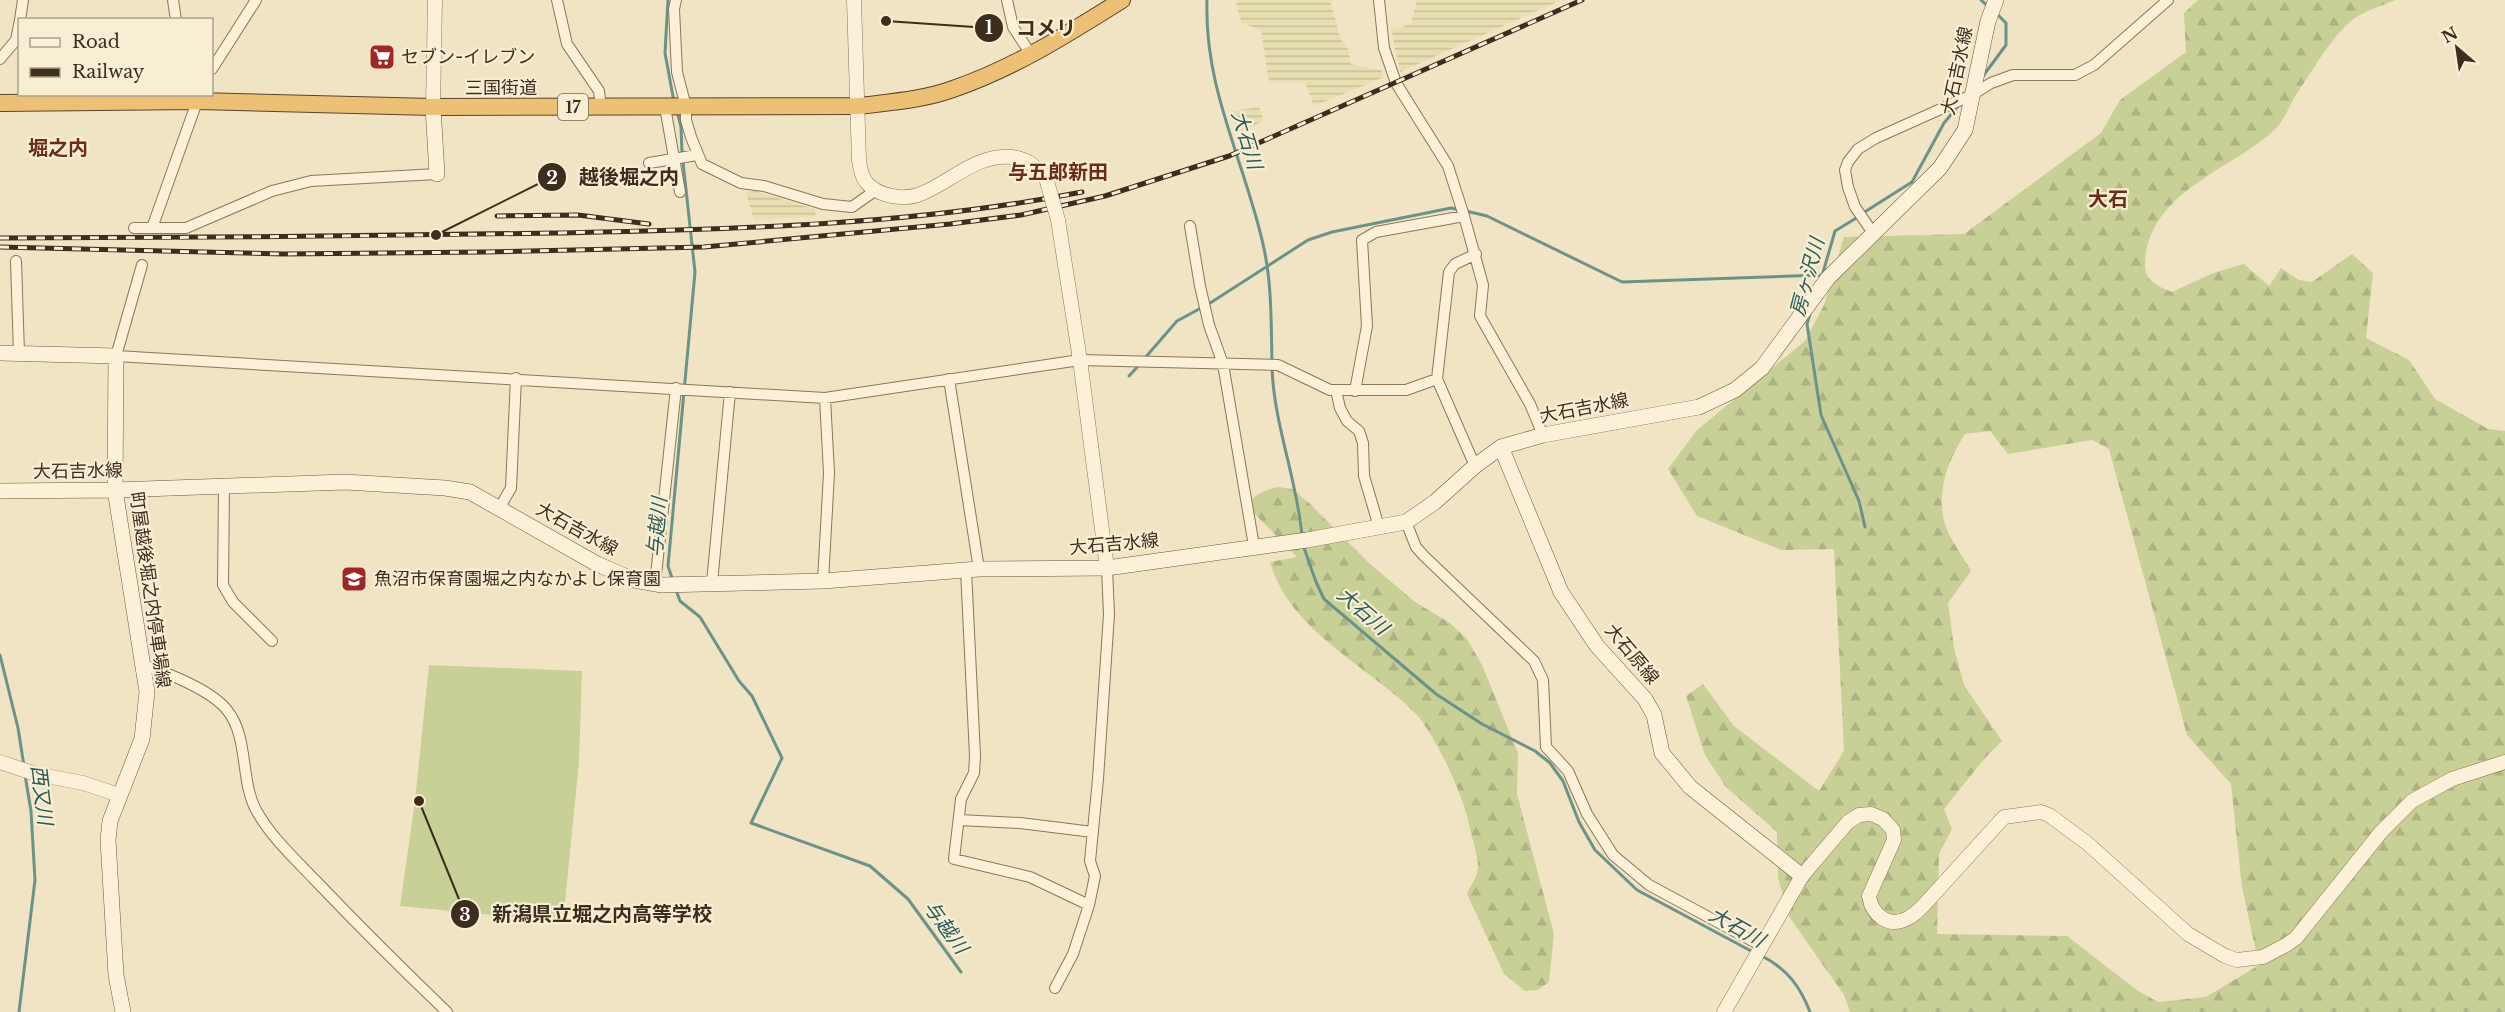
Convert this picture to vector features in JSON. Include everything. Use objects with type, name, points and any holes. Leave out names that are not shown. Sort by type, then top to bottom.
[{"type":"highway","name":"三国街道","points":[[0,103],[199,98],[433,107],[859,106],[911,100],[952,90],[1032,56],[1122,0]]},
{"type":"main road","name":"大石吉水線","points":[[0,491],[116,490],[345,482],[445,488],[470,492],[597,564],[634,580],[655,584],[823,581],[972,570],[1107,568],[1302,541],[1406,522],[1435,502],[1475,466],[1501,447],[1543,435],[1700,407],[1735,390],[1762,368],[1828,278],[1940,168],[1965,130],[1988,21],[1996,0]]},
{"type":"main road","points":[[433,107],[437,174]]},
{"type":"main road","points":[[0,353],[116,356]]},
{"type":"main road","name":"町屋越後堀之内停車場線","points":[[116,356],[116,490],[147,692],[141,739],[110,821],[108,840],[116,975],[123,1012]]},
{"type":"main road","name":"大石原線","points":[[1501,447],[1561,592],[1597,646],[1645,699],[1654,715],[1662,753],[1690,787],[1802,876]]},
{"type":"street","points":[[20,18],[23,0]]},
{"type":"street","points":[[172,0],[176,18]]},
{"type":"street","points":[[213,67],[256,0]]},
{"type":"street","points":[[433,107],[435,0]]},
{"type":"street","points":[[557,0],[567,44],[599,91],[601,107]]},
{"type":"street","points":[[676,0],[674,9],[677,72],[686,107],[686,120],[693,156],[702,164],[741,183],[764,186],[823,204],[852,207],[876,190]]},
{"type":"street","points":[[854,0],[859,160],[867,182],[876,190],[895,197],[918,195],[968,167],[990,159],[1010,157],[1031,162],[1046,178],[1058,220],[1080,360],[1107,568],[1109,614],[1090,861],[1095,876],[1089,905],[1073,954],[1055,988]]},
{"type":"street","points":[[1007,0],[1013,27],[1032,56]]},
{"type":"street","points":[[1379,0],[1384,48],[1394,78],[1448,166],[1464,216],[1483,285],[1480,316],[1530,404],[1543,435]]},
{"type":"street","points":[[1873,233],[1855,207],[1848,187],[1845,170],[1858,149],[1876,138],[1972,95],[1991,83],[2013,75],[2075,75],[2094,65],[2168,0]]},
{"type":"street","points":[[0,59],[15,40],[18,28]]},
{"type":"street","points":[[152,228],[199,98]]},
{"type":"street","points":[[665,107],[680,192]]},
{"type":"street","points":[[649,163],[693,156]]},
{"type":"street","points":[[134,228],[186,228],[272,191],[311,181],[437,174]]},
{"type":"street","points":[[1355,391],[1367,326],[1362,240],[1376,232],[1464,216]]},
{"type":"street","points":[[1190,226],[1204,306],[1223,364],[1254,546]]},
{"type":"street","points":[[1475,466],[1437,379],[1449,272],[1455,264],[1476,254]]},
{"type":"street","points":[[16,261],[19,354]]},
{"type":"street","points":[[142,265],[116,356],[825,398],[1080,360],[1278,365],[1330,390],[1406,390],[1437,379]]},
{"type":"street","points":[[500,507],[511,488],[516,378]]},
{"type":"street","points":[[949,379],[972,570],[975,756],[974,773],[961,799],[954,859],[1030,877],[1089,905]]},
{"type":"street","points":[[655,584],[675,388]]},
{"type":"street","points":[[1336,390],[1340,408],[1347,421],[1359,431],[1363,443],[1364,476],[1379,527]]},
{"type":"street","points":[[712,584],[730,392]]},
{"type":"street","points":[[823,581],[829,473],[825,398]]},
{"type":"street","points":[[224,486],[223,585],[233,602],[272,641]]},
{"type":"street","points":[[1406,522],[1416,546],[1424,556],[1534,661],[1543,680],[1546,747],[1568,771],[1587,814],[1613,855],[1649,885],[1758,953]]},
{"type":"street","points":[[143,665],[206,693],[227,710],[238,735],[250,795],[266,826],[366,934],[447,1012]]},
{"type":"street","points":[[0,762],[36,774],[83,783],[119,795]]},
{"type":"street","points":[[1724,1012],[1802,876],[1848,822],[1860,815],[1871,814],[1882,819],[1893,830],[1894,840],[1869,896],[1870,906],[1878,917],[1898,922],[1909,918],[1923,906],[2004,817],[2041,812],[2058,820],[2087,843],[2188,934],[2225,956],[2237,960],[2269,954],[2296,938],[2381,832],[2412,801],[2452,779],[2505,762]]},
{"type":"street","points":[[959,820],[1020,823],[1093,832]]},
{"type":"shaded area","points":[[1239,0],[1330,0],[1340,38],[1348,49],[1351,64],[1381,70],[1384,77],[1314,106],[1305,82],[1269,82],[1261,30],[1242,23],[1236,5]]},
{"type":"shaded area","points":[[1417,0],[1561,0],[1400,72],[1391,29],[1401,28],[1411,23]]},
{"type":"shaded area","points":[[1259,107],[1264,121],[1238,133],[1232,111]]},
{"type":"shaded area","points":[[755,191],[814,209],[816,216],[754,220],[746,193]]},
{"type":"green space","points":[[2198,0],[2395,0],[2358,16],[2340,31],[2275,129],[2254,146],[2197,183],[2165,212],[2153,231],[2146,252],[2145,268],[2153,282],[2172,292],[2213,273],[2244,264],[2269,286],[2281,268],[2299,280],[2312,282],[2352,254],[2373,273],[2366,338],[2409,360],[2435,399],[2488,429],[2505,431],[2505,1012],[1850,1012],[1844,995],[1788,915],[1778,877],[1777,832],[1726,787],[1705,755],[1686,696],[1703,684],[1734,726],[1819,791],[1844,751],[1834,549],[1781,550],[1697,516],[1668,469],[1697,430],[1805,341],[1824,305],[1844,237],[1964,234],[2101,133],[2120,100],[2186,52],[2184,13]],"holes":[[[1990,431],[2008,454],[2092,440],[2109,449],[2187,735],[2231,784],[2242,887],[2259,965],[2206,997],[2158,1002],[2138,991],[2067,936],[1937,934],[1939,854],[1952,829],[1944,809],[1984,759],[2002,741],[1964,685],[1954,648],[1948,603],[1971,571],[1947,530],[1943,512],[1943,489],[1948,466],[1965,434]]]},
{"type":"green space","points":[[1279,487],[1292,489],[1369,563],[1415,602],[1450,623],[1467,639],[1482,665],[1518,753],[1517,794],[1554,934],[1549,982],[1538,990],[1525,991],[1504,974],[1467,894],[1477,872],[1476,853],[1461,798],[1432,736],[1416,714],[1397,696],[1312,628],[1294,608],[1280,587],[1270,562],[1297,557],[1246,505],[1261,493]]},
{"type":"green space","points":[[429,665],[582,671],[579,762],[563,922],[400,906],[415,801]]},
{"type":"waterway","name":"与越川","points":[[668,0],[665,53],[674,102]]},
{"type":"waterway","name":"大石川","points":[[1207,0],[1208,33],[1218,94],[1255,213],[1266,259],[1272,362]]},
{"type":"waterway","name":"房ヶ沢川","points":[[1981,0],[1989,7]]},
{"type":"waterway","name":"房ヶ沢川","points":[[1983,76],[2006,45],[2006,23],[1996,13]]},
{"type":"waterway","name":"房ヶ沢川","points":[[1863,213],[1912,182],[1944,123],[1958,106]]},
{"type":"waterway","name":"与越川","points":[[673,581],[668,566],[695,272],[681,127],[677,111]]},
{"type":"waterway","points":[[1207,305],[1308,240],[1332,232],[1451,208],[1460,210]]},
{"type":"waterway","points":[[1466,211],[1487,216],[1622,282],[1822,275]]},
{"type":"waterway","name":"房ヶ沢川","points":[[1822,276],[1835,231],[1858,217]]},
{"type":"waterway","points":[[1144,359],[1177,321],[1201,308]]},
{"type":"waterway","name":"房ヶ沢川","points":[[1810,314],[1807,324],[1821,415],[1859,501],[1865,527]]},
{"type":"waterway","points":[[1129,376],[1140,364]]},
{"type":"waterway","name":"大石川","points":[[1272,368],[1277,410],[1302,536]]},
{"type":"waterway","name":"大石川","points":[[1303,545],[1324,599],[1436,694],[1482,724],[1535,751],[1550,763],[1563,781],[1579,822],[1595,850],[1637,890],[1753,952]]},
{"type":"waterway","name":"与越川","points":[[676,590],[680,601],[700,617],[739,681],[752,696],[782,758],[751,823],[870,866],[908,899],[961,972]]},
{"type":"waterway","name":"西又川","points":[[0,655],[18,728],[24,766]]},
{"type":"waterway","name":"西又川","points":[[19,1012],[35,880],[31,811],[25,775]]},
{"type":"waterway","name":"大石川","points":[[1762,956],[1792,979],[1810,1012]]},
{"type":"railway","points":[[0,247],[284,254],[704,247],[950,224],[1021,215],[1105,196],[1229,156],[1582,0]]},
{"type":"railway","points":[[0,238],[487,234],[754,227],[886,219],[1017,203],[1082,192]]},
{"type":"railway","points":[[497,216],[578,215],[649,224]]},
{"type":"place","name":"コメリ","points":[[886,21]]},
{"type":"place","name":"セブン-イレブン","points":[[382,57]]},
{"type":"place","name":"越後堀之内","points":[[436,235]]},
{"type":"place","name":"魚沼市保育園堀之内なかよし保育園","points":[[354,579]]},
{"type":"place","name":"新潟県立堀之内高等学校","points":[[419,801]]},
{"type":"district","name":"堀之内","points":[[58,148]]},
{"type":"district","name":"与五郎新田","points":[[1058,172]]},
{"type":"district","name":"大石","points":[[2108,199]]}]
